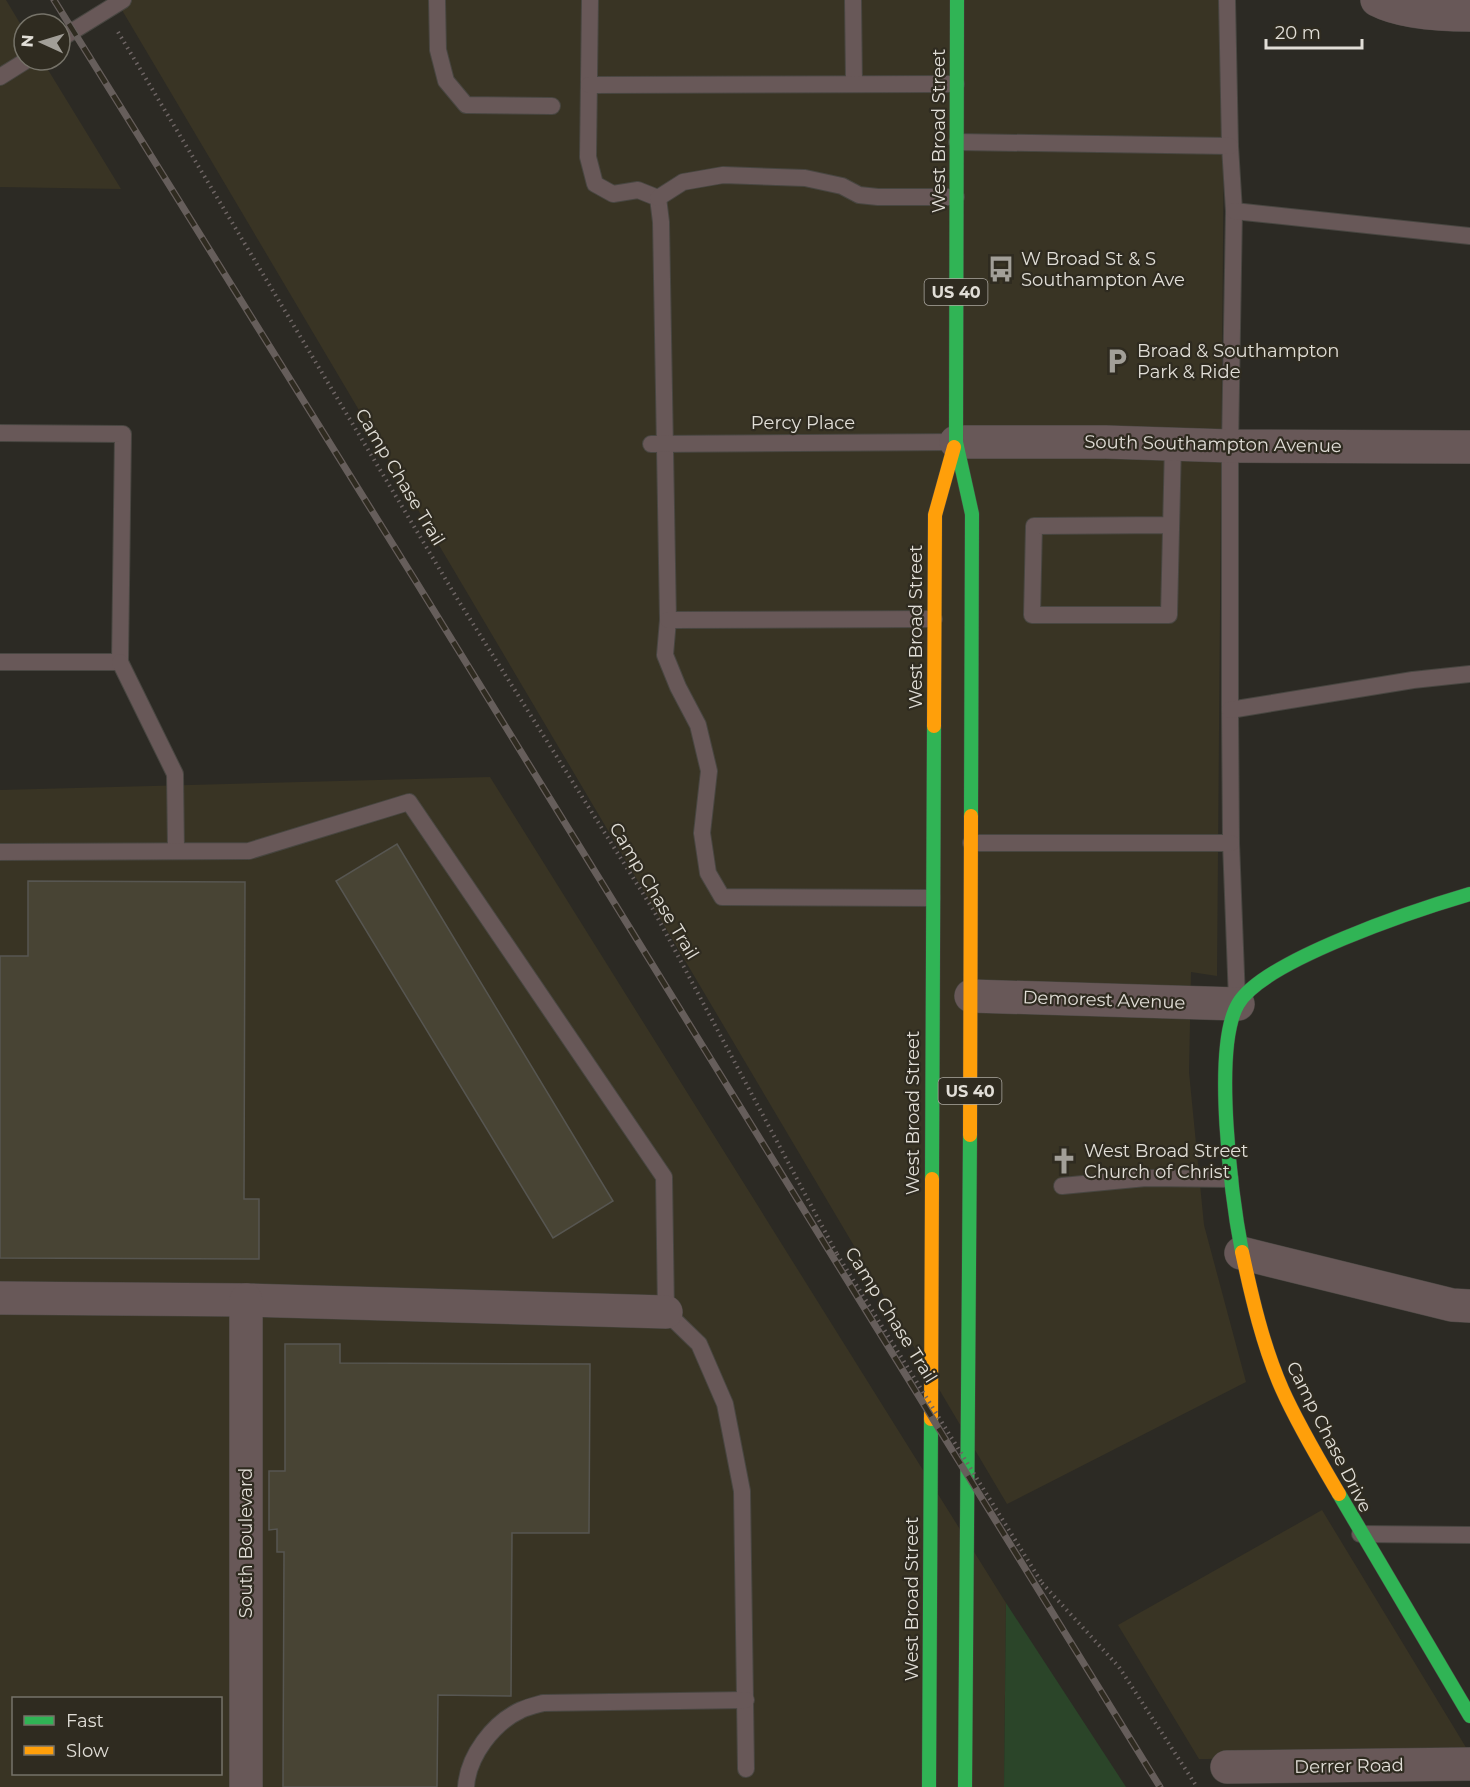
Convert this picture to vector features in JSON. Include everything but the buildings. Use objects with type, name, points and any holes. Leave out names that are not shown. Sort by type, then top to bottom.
[{"type":"main road","name":"West Broad Street","points":[[957,0],[956,442],[972,514],[972,843],[965,1787]]},
{"type":"main road","name":"West Broad Street","points":[[929,1787],[935,515],[956,442]]},
{"type":"main road","points":[[1238,1004],[1260,982],[1293,961],[1399,916],[1470,894]]},
{"type":"main road","name":"Camp Chase Drive","points":[[1238,1004],[1228,1037],[1225,1101],[1230,1179],[1241,1252],[1258,1322],[1272,1367],[1291,1407],[1360,1534],[1470,1716]]},
{"type":"street","points":[[1377,0],[1389,6],[1451,15],[1470,15]]},
{"type":"street","name":"South Southampton Avenue","points":[[956,442],[1470,447]]},
{"type":"street","name":"Demorest Avenue","points":[[971,996],[1238,1004]]},
{"type":"street","points":[[1241,1252],[1441,1303],[1470,1306]]},
{"type":"street","points":[[0,1298],[246,1300],[666,1312]]},
{"type":"street","name":"South Boulevard","points":[[246,1300],[246,1787]]},
{"type":"street","name":"Derrer Road","points":[[1227,1767],[1470,1764]]},
{"type":"lane","points":[[72,32],[123,0]]},
{"type":"lane","points":[[437,0],[438,50],[446,81],[466,105],[552,106]]},
{"type":"lane","points":[[590,0],[588,157],[595,184],[613,194],[638,190],[658,198]]},
{"type":"lane","points":[[853,0],[854,84]]},
{"type":"lane","points":[[1227,0],[1230,146],[1234,211],[1230,446],[1231,843],[1238,1004]]},
{"type":"lane","points":[[589,86],[956,84]]},
{"type":"lane","points":[[957,142],[1230,146]]},
{"type":"lane","points":[[658,198],[683,182],[723,175],[805,178],[842,186],[859,195],[878,197],[956,197]]},
{"type":"lane","points":[[658,198],[661,222],[658,444],[668,620],[665,655],[678,687],[698,725],[709,771],[702,833],[708,873],[722,897],[932,898]]},
{"type":"lane","points":[[1234,211],[1470,236]]},
{"type":"lane","points":[[0,433],[123,434],[120,662],[175,774],[176,851]]},
{"type":"lane","name":"Percy Place","points":[[658,444],[956,442]]},
{"type":"lane","points":[[1170,525],[1034,526],[1032,615],[1169,615],[1173,444]]},
{"type":"lane","points":[[668,620],[934,619]]},
{"type":"lane","points":[[0,662],[120,662]]},
{"type":"lane","points":[[1230,710],[1413,680],[1470,674]]},
{"type":"lane","points":[[0,852],[249,851],[409,802],[664,1177],[666,1312],[699,1344],[725,1404],[742,1491],[746,1769]]},
{"type":"lane","points":[[972,843],[1231,843]]},
{"type":"lane","points":[[1062,1186],[1146,1178],[1230,1179]]},
{"type":"lane","points":[[1360,1534],[1470,1535]]},
{"type":"lane","points":[[466,1787],[472,1763],[486,1738],[519,1711],[543,1703],[746,1701]]},
{"type":"path","name":"Camp Chase Trail","points":[[105,11],[458,600],[654,911],[837,1254],[1042,1583],[1119,1667],[1197,1787]]},
{"type":"shaded area","points":[[0,0],[6,0],[13,12],[12,72],[49,72],[121,189],[0,187]]},
{"type":"shaded area","points":[[116,0],[1225,0],[1217,976],[1191,972],[1189,1072],[1204,1225],[1246,1382],[1007,1504]]},
{"type":"shaded area","points":[[490,777],[1006,1603],[1004,1787],[0,1787],[0,790]]},
{"type":"shaded area","points":[[1322,1510],[1470,1754],[1470,1758],[1199,1759],[1118,1625]]},
{"type":"green space","points":[[1006,1603],[1126,1787],[1004,1787]]},
{"type":"railway","points":[[54,0],[1160,1787]]},
{"type":"traffic: fast","points":[[957,0],[956,442],[972,514],[971,816]]},
{"type":"traffic: fast","points":[[932,1179],[934,726]]},
{"type":"traffic: fast","points":[[1242,1252],[1229,1162],[1225,1088],[1230,1025],[1238,1004],[1253,987],[1278,970],[1309,954],[1381,924],[1470,894]]},
{"type":"traffic: fast","points":[[965,1787],[970,1135]]},
{"type":"traffic: fast","points":[[929,1787],[931,1419]]},
{"type":"traffic: fast","points":[[1339,1494],[1470,1716]]},
{"type":"traffic: slow","points":[[934,726],[935,515],[954,447]]},
{"type":"traffic: slow","points":[[970,1135],[971,816]]},
{"type":"traffic: slow","points":[[931,1419],[932,1179]]},
{"type":"traffic: slow","points":[[1242,1252],[1259,1322],[1275,1373],[1302,1429],[1339,1494]]},
{"type":"place","name":"W Broad St & S Southampton Ave","points":[[1001,269]]},
{"type":"place","name":"Broad & Southampton Park & Ride","points":[[1117,361]]},
{"type":"place","name":"West Broad Street Church of Christ","points":[[1064,1161]]}]
